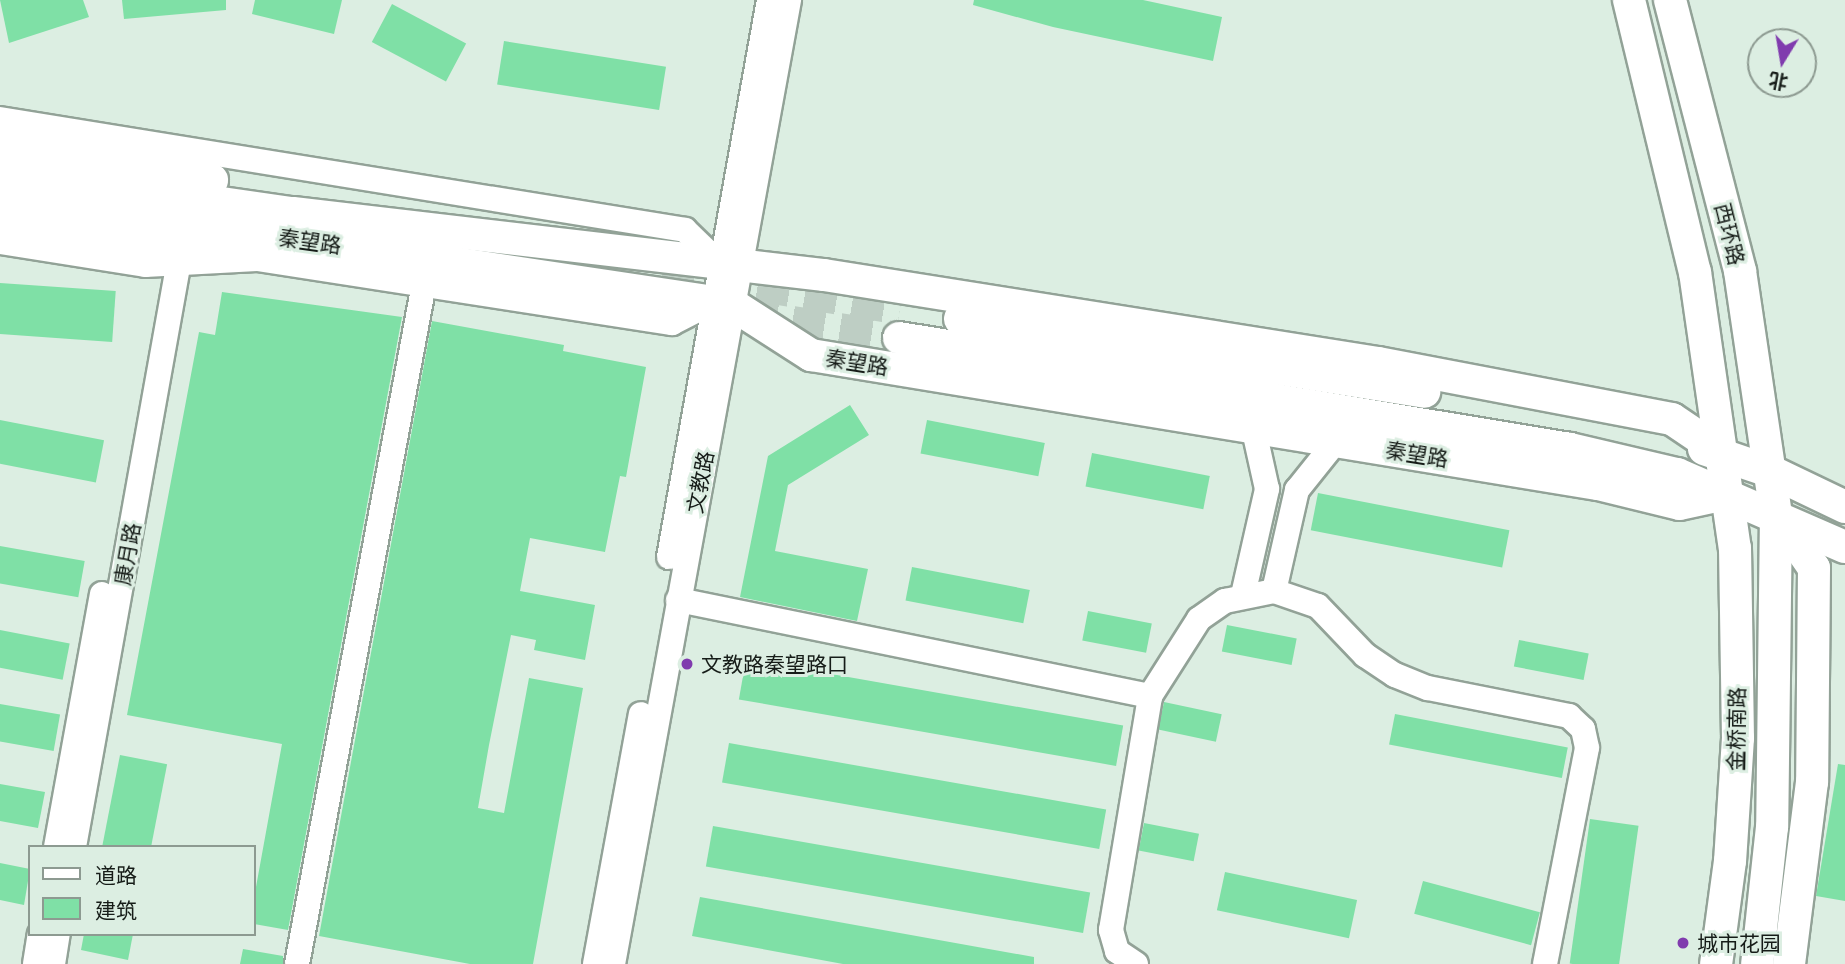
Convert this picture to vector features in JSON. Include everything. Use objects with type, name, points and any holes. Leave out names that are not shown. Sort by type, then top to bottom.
[{"type":"main road","name":"西环路","points":[[1629,0],[1695,272],[1721,452]]},
{"type":"main road","name":"西环路","points":[[1670,0],[1740,271],[1772,472]]},
{"type":"main road","points":[[0,145],[346,202],[523,237]]},
{"type":"main road","name":"秦望路","points":[[0,171],[293,213],[523,237],[824,275],[1391,365],[1672,419],[1721,452]]},
{"type":"main road","name":"秦望路","points":[[0,195],[724,303],[811,355],[1598,484],[1680,504],[1725,494]]},
{"type":"main road","points":[[0,222],[111,241],[240,250],[350,247]]},
{"type":"main road","name":"秦望路","points":[[1845,507],[1772,472],[1721,452],[1503,404],[899,324],[1570,449],[1677,474],[1776,514],[1845,547]]},
{"type":"main road","name":"金桥南路","points":[[1716,964],[1730,861],[1738,738],[1735,548],[1725,494],[1721,452]]},
{"type":"main road","name":"金桥南路","points":[[1757,964],[1772,827],[1776,514],[1772,472]]},
{"type":"main road","name":"金桥南路","points":[[1695,964],[1712,833],[1725,494]]},
{"type":"main road","name":"金桥南路","points":[[1776,514],[1814,568],[1812,782],[1789,964]]},
{"type":"street","name":"文教路","points":[[613,964],[678,600],[769,0]]},
{"type":"street","name":"文教路","points":[[730,265],[789,0]]},
{"type":"street","points":[[0,119],[685,230],[730,265]]},
{"type":"street","points":[[0,242],[145,265],[257,258],[672,323],[724,303]]},
{"type":"street","name":"康月路","points":[[56,845],[171,262]]},
{"type":"street","name":"康月路","points":[[74,845],[171,262]]},
{"type":"street","points":[[297,964],[424,285]]},
{"type":"street","name":"文教路","points":[[596,964],[724,303]]},
{"type":"street","points":[[1243,595],[1267,489],[1253,426]]},
{"type":"street","points":[[1274,591],[1297,490],[1337,440]]},
{"type":"street","points":[[1136,964],[1117,951],[1111,930],[1150,696],[1199,620],[1225,601],[1243,595],[1274,591],[1318,606],[1365,655],[1395,675],[1429,688],[1569,716],[1583,729],[1587,748],[1545,964]]},
{"type":"street","points":[[678,600],[1150,696]]},
{"type":"street","points":[[35,964],[40,936]]},
{"type":"street","points":[[53,964],[58,936]]},
{"type":"building","points":[[0,0],[83,0],[89,17],[9,43]]},
{"type":"building","points":[[122,0],[226,0],[226,10],[124,19]]},
{"type":"building","points":[[255,0],[342,0],[334,34],[252,14]]},
{"type":"building","points":[[974,0],[1143,0],[1222,17],[1213,61],[1053,27],[973,5]]},
{"type":"building","points":[[392,4],[466,43],[446,81],[372,42]]},
{"type":"building","points":[[504,41],[666,67],[659,110],[497,84]]},
{"type":"building","points":[[0,283],[116,291],[112,342],[0,334]]},
{"type":"building","points":[[222,292],[402,317],[288,930],[256,924],[256,887],[282,744],[127,715],[199,332],[215,335]]},
{"type":"building","points":[[432,321],[564,345],[563,351],[646,367],[626,477],[620,476],[605,552],[530,538],[520,591],[595,605],[585,660],[534,650],[536,640],[511,635],[489,745],[478,808],[504,813],[529,678],[583,688],[533,964],[470,964],[319,936]]},
{"type":"building","points":[[850,405],[869,435],[788,485],[775,551],[868,569],[857,621],[740,597],[768,456]]},
{"type":"building","points":[[0,420],[104,440],[96,482],[0,464]]},
{"type":"building","points":[[927,420],[1045,443],[1038,476],[921,453]]},
{"type":"building","points":[[1092,453],[1210,476],[1203,509],[1086,486]]},
{"type":"building","points":[[1318,493],[1509,530],[1502,568],[1311,530]]},
{"type":"building","points":[[0,546],[85,561],[78,597],[0,584]]},
{"type":"building","points":[[912,567],[1030,590],[1023,623],[906,600]]},
{"type":"building","points":[[1088,611],[1152,623],[1146,653],[1082,640]]},
{"type":"building","points":[[1227,625],[1297,639],[1292,665],[1222,652]]},
{"type":"building","points":[[0,630],[70,644],[63,680],[0,668]]},
{"type":"building","points":[[1519,640],[1589,654],[1584,680],[1514,667]]},
{"type":"building","points":[[746,659],[1123,726],[1116,766],[739,699]]},
{"type":"building","points":[[1164,702],[1222,714],[1216,742],[1158,729]]},
{"type":"building","points":[[0,704],[60,715],[54,751],[0,742]]},
{"type":"building","points":[[1395,714],[1568,748],[1562,778],[1389,744]]},
{"type":"building","points":[[729,743],[1106,810],[1099,849],[722,782]]},
{"type":"building","points":[[120,755],[167,764],[151,845],[103,845]]},
{"type":"building","points":[[1838,764],[1845,765],[1845,901],[1816,896]]},
{"type":"building","points":[[0,784],[45,792],[38,828],[0,821]]},
{"type":"building","points":[[1590,819],[1639,826],[1619,964],[1570,964]]},
{"type":"building","points":[[1144,823],[1199,834],[1194,861],[1139,850]]},
{"type":"building","points":[[713,826],[1090,893],[1083,933],[706,866]]},
{"type":"building","points":[[0,863],[28,869],[24,905],[0,900]]},
{"type":"building","points":[[1225,872],[1357,900],[1349,938],[1217,910]]},
{"type":"building","points":[[1423,881],[1540,912],[1531,945],[1414,914]]},
{"type":"building","points":[[700,897],[1034,957],[1034,964],[843,964],[692,936]]},
{"type":"building","points":[[84,936],[133,936],[128,960],[81,950]]},
{"type":"building","points":[[243,949],[283,956],[283,964],[240,964]]},
{"type":"tunnel","points":[[663,270],[900,309]]},
{"type":"tunnel","points":[[745,315],[899,338]]},
{"type":"place","name":"文教路秦望路口","points":[[687,664]]},
{"type":"place","name":"城市花园","points":[[1683,943]]}]
